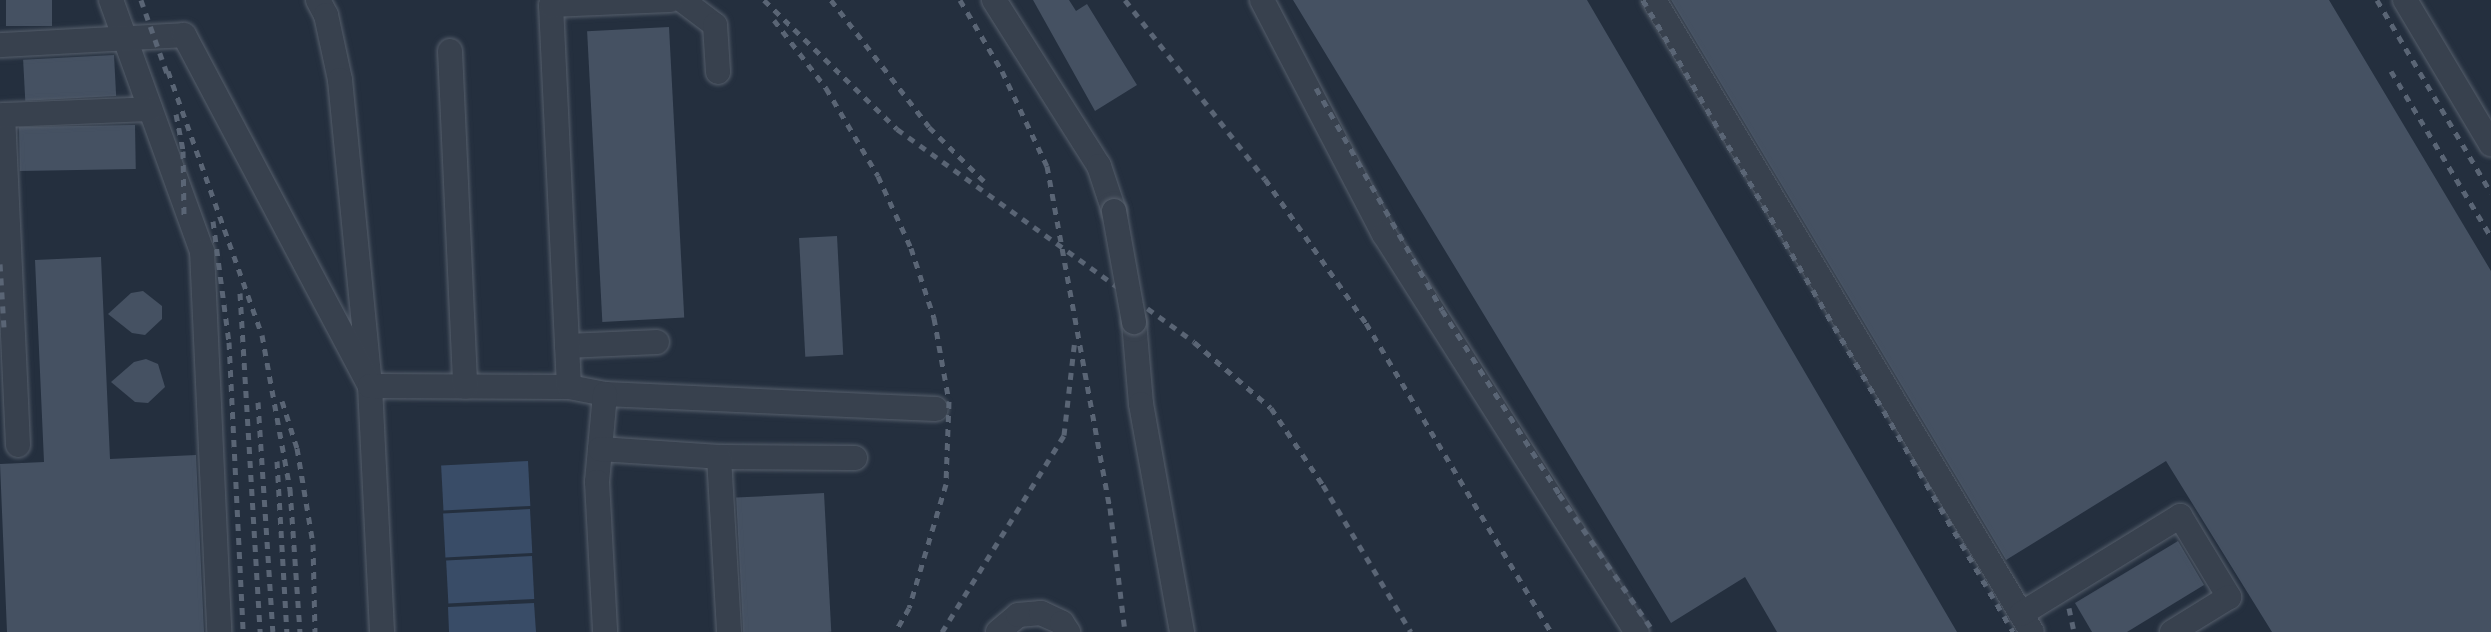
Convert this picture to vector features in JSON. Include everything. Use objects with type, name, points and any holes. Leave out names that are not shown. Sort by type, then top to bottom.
[{"type":"lane","points":[[111,0],[202,251],[219,632]]},
{"type":"lane","points":[[318,0],[326,15],[340,80],[370,386],[382,632]]},
{"type":"lane","points":[[569,387],[551,5],[670,0]]},
{"type":"lane","points":[[682,0],[715,25],[718,72]]},
{"type":"lane","points":[[994,0],[1099,166],[1114,211],[1134,322],[1142,404],[1182,632]]},
{"type":"lane","points":[[1262,0],[1384,234],[1637,632]]},
{"type":"lane","points":[[1654,0],[2026,623],[2180,516],[2229,597],[2172,632]]},
{"type":"lane","points":[[2405,0],[2491,144]]},
{"type":"lane","points":[[0,45],[184,35],[370,386]]},
{"type":"lane","points":[[450,51],[465,387]]},
{"type":"lane","points":[[18,445],[3,116],[150,109]]},
{"type":"lane","points":[[567,346],[657,342]]},
{"type":"lane","points":[[370,386],[569,387],[605,394],[936,410]]},
{"type":"lane","points":[[605,394],[597,482],[605,632]]},
{"type":"lane","points":[[600,449],[719,457],[855,458]]},
{"type":"lane","points":[[719,457],[729,632]]},
{"type":"lane","points":[[998,632],[1018,615],[1041,613],[1062,623],[1068,632]]},
{"type":"water","points":[[528,461],[530,506],[443,510],[441,466]]},
{"type":"water","points":[[530,509],[532,553],[445,557],[443,514]]},
{"type":"water","points":[[532,556],[534,599],[448,603],[446,561]]},
{"type":"water","points":[[534,603],[536,632],[449,632],[448,607]]},
{"type":"building","points":[[6,0],[52,0],[52,26],[6,26]]},
{"type":"building","points":[[1033,0],[1069,0],[1076,11],[1087,4],[1137,85],[1095,111]]},
{"type":"building","points":[[1293,0],[1587,0],[1957,632],[1777,632],[1745,577],[1671,623]]},
{"type":"building","points":[[1671,0],[2329,0],[2491,271],[2491,632],[2272,632],[2166,461],[2006,560]]},
{"type":"building","points":[[669,27],[684,318],[602,322],[587,31]]},
{"type":"building","points":[[114,55],[116,96],[25,101],[23,60]]},
{"type":"building","points":[[135,125],[136,169],[20,171],[19,127]]},
{"type":"building","points":[[837,236],[843,355],[805,357],[799,238]]},
{"type":"building","points":[[101,257],[110,459],[196,455],[204,632],[7,632],[0,464],[44,462],[35,260]]},
{"type":"building","points":[[143,291],[162,306],[162,319],[145,335],[132,333],[108,314],[131,293]]},
{"type":"building","points":[[146,359],[158,364],[165,387],[148,403],[135,402],[111,382],[134,362]]},
{"type":"building","points":[[824,493],[831,632],[743,632],[736,498]]},
{"type":"building","points":[[2178,541],[2204,585],[2127,632],[2092,632],[2075,603]]},
{"type":"railway","points":[[141,0],[169,79]]},
{"type":"railway","points":[[764,0],[897,129],[1194,342],[1271,408],[1323,485],[1411,632]]},
{"type":"railway","points":[[831,0],[929,127],[984,181]]},
{"type":"railway","points":[[960,0],[1002,71],[1047,166],[1110,508],[1125,632]]},
{"type":"railway","points":[[1125,0],[1265,179],[1366,323],[1551,632]]},
{"type":"railway","points":[[1643,0],[2013,632]]},
{"type":"railway","points":[[2377,0],[2491,193]]},
{"type":"railway","points":[[774,20],[826,88],[878,176],[911,248],[934,318],[949,401],[946,484],[909,608],[895,632]]},
{"type":"railway","points":[[168,71],[262,335],[290,489],[300,632]]},
{"type":"railway","points":[[2391,71],[2491,237]]},
{"type":"railway","points":[[1316,88],[1442,310],[1559,494],[1654,632]]},
{"type":"railway","points":[[176,114],[183,151],[184,218]]},
{"type":"railway","points":[[213,221],[229,342],[243,632]]},
{"type":"railway","points":[[0,264],[4,327]]},
{"type":"railway","points":[[240,293],[260,632]]},
{"type":"railway","points":[[942,632],[1064,435],[1075,338]]},
{"type":"railway","points":[[282,401],[297,448],[313,544],[315,632]]},
{"type":"railway","points":[[258,402],[273,632]]},
{"type":"railway","points":[[277,461],[287,632]]},
{"type":"railway","points":[[2069,608],[2074,632]]}]
